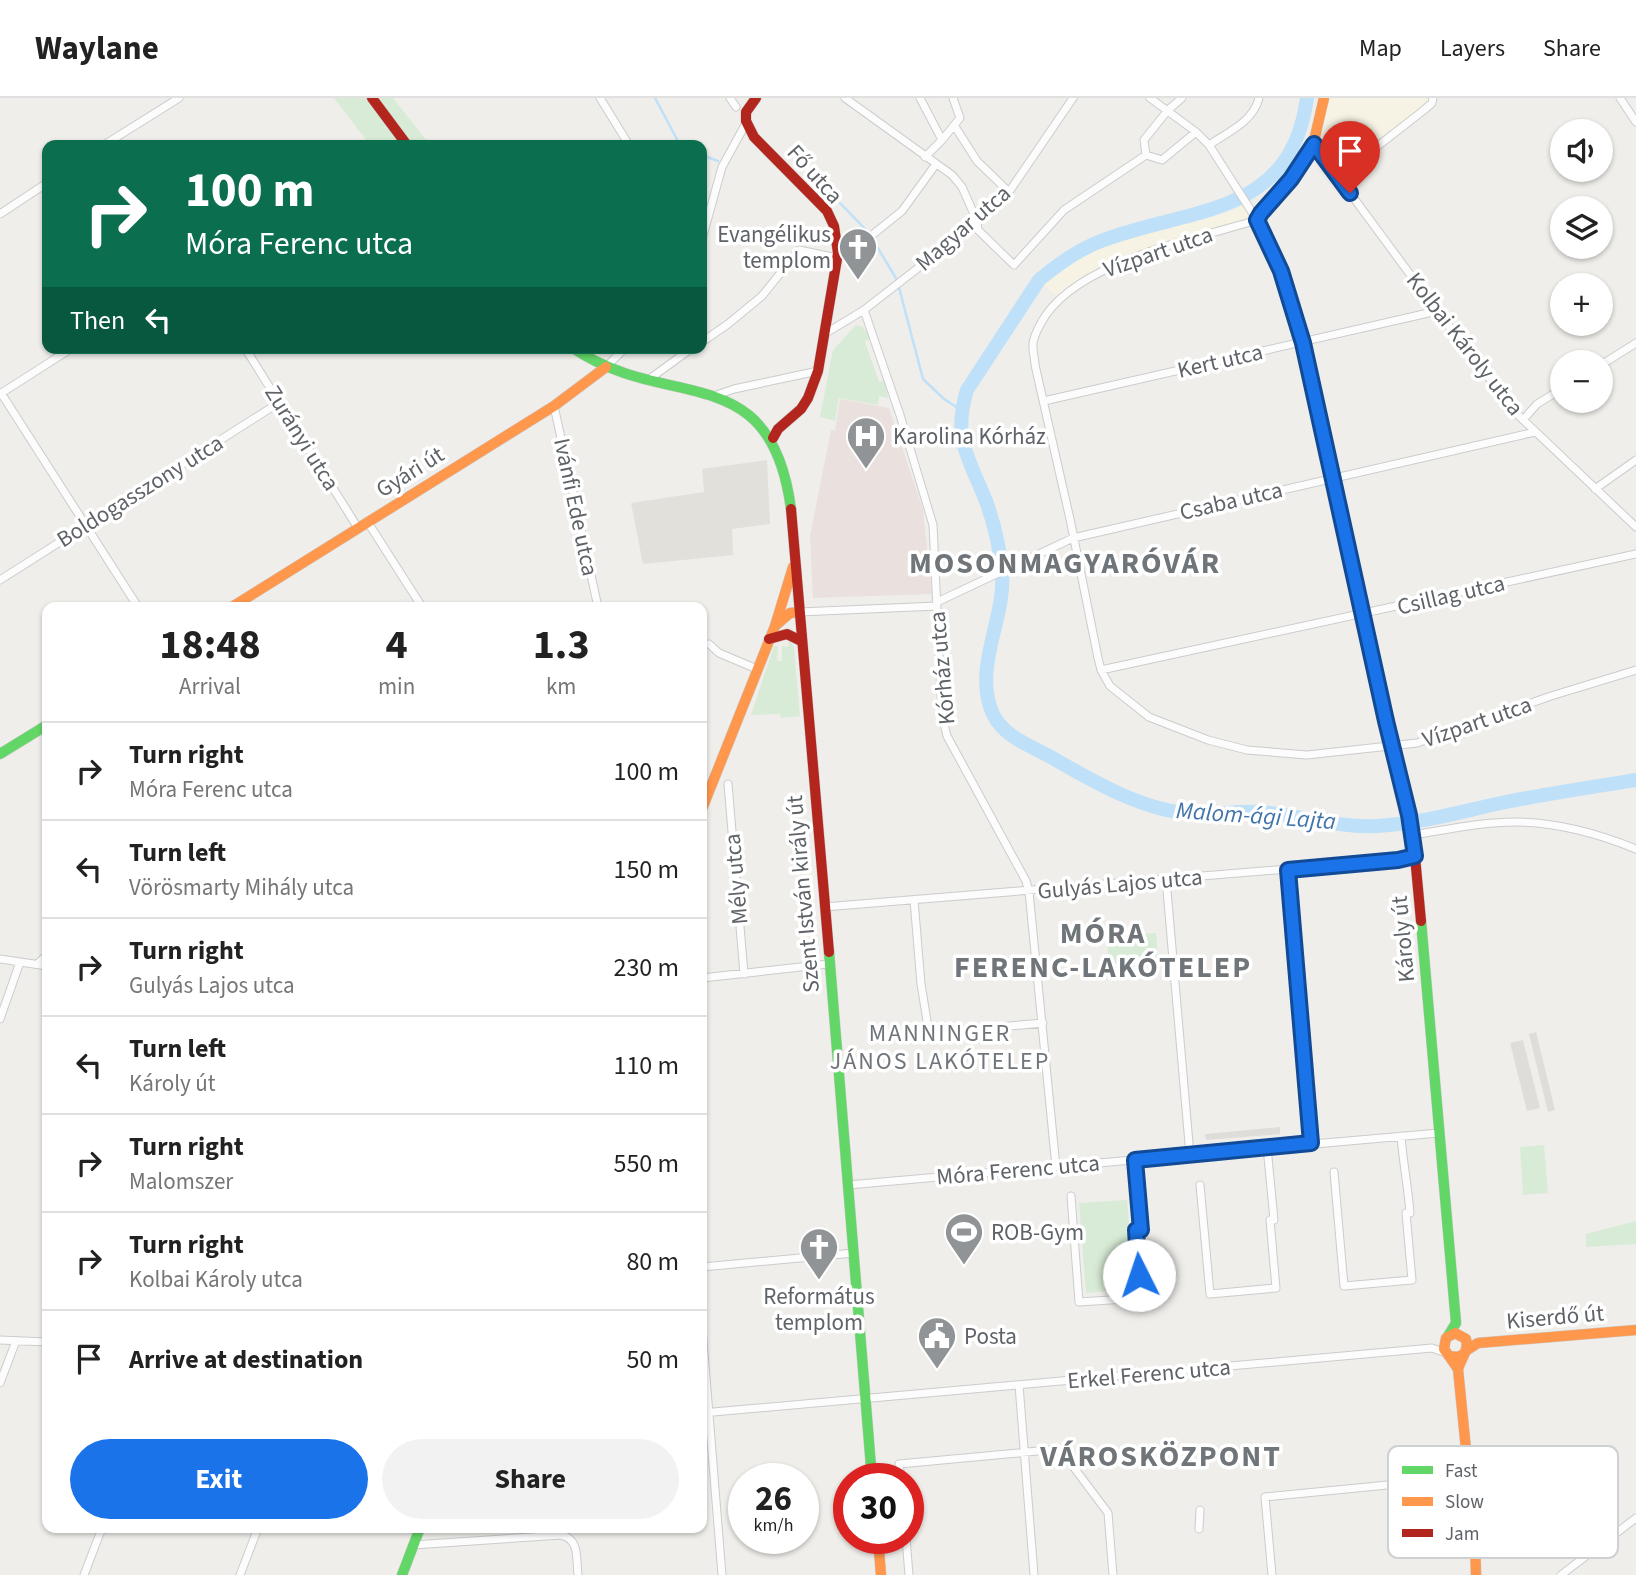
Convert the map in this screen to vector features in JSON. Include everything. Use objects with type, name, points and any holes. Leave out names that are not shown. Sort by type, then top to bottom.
[{"type":"street","points":[[116,140],[179,98]]},
{"type":"street","points":[[600,98],[626,140]]},
{"type":"street","points":[[730,98],[736,107]]},
{"type":"street","points":[[707,214],[724,163],[745,125],[746,110],[756,98]]},
{"type":"street","points":[[845,98],[952,175],[962,187],[977,221],[978,230],[1014,265],[1064,210],[1146,155]]},
{"type":"street","points":[[920,98],[942,141]]},
{"type":"street","points":[[925,156],[942,141],[960,118],[953,98]]},
{"type":"street","name":"Magyar utca","points":[[826,332],[864,310],[977,221],[1009,192],[1073,98]]},
{"type":"street","points":[[1150,98],[1209,145],[1257,220],[1298,169],[1314,144],[1324,98]]},
{"type":"street","points":[[1146,155],[1144,141],[1168,110],[1182,98]]},
{"type":"street","points":[[1209,145],[1247,120],[1257,107],[1259,98]]},
{"type":"street","points":[[1338,177],[1424,110],[1432,103],[1433,98]]},
{"type":"street","points":[[1620,98],[1636,122]]},
{"type":"street","points":[[375,99],[400,140]]},
{"type":"street","name":"Fő utca","points":[[745,125],[827,211],[836,236],[837,258],[818,371],[801,409],[778,429],[773,438]]},
{"type":"street","points":[[954,125],[977,161],[1009,192]]},
{"type":"street","points":[[1146,155],[1162,160],[1196,132]]},
{"type":"street","name":"Kolbai Károly utca","points":[[1314,144],[1437,311],[1523,420],[1636,527]]},
{"type":"street","points":[[707,339],[762,296],[799,250],[837,258],[846,256],[872,238],[902,211],[936,164]]},
{"type":"street","points":[[0,214],[42,186]]},
{"type":"street","name":"Károly út","points":[[1257,220],[1281,271],[1303,343],[1409,815],[1415,856],[1456,1323]]},
{"type":"street","name":"Vízpart utca","points":[[1257,220],[1128,259],[1088,278],[1073,288],[1044,317],[1032,346],[1101,670],[1110,685],[1149,717],[1208,740],[1247,750],[1307,755],[1417,743],[1551,696],[1636,670]]},
{"type":"street","name":"Kórház utca","points":[[864,310],[900,415],[933,525],[942,716],[947,736],[1030,891]]},
{"type":"street","name":"Kert utca","points":[[1044,401],[1437,311]]},
{"type":"street","points":[[1613,357],[1636,343]]},
{"type":"street","points":[[63,354],[1,393],[135,602]]},
{"type":"street","name":"Zurányi utca","points":[[249,354],[358,528]]},
{"type":"street","points":[[583,354],[606,367],[714,396],[743,410],[773,438]]},
{"type":"street","points":[[606,367],[619,354]]},
{"type":"street","points":[[648,380],[684,354]]},
{"type":"street","name":"Gyári út","points":[[240,602],[554,406],[606,367]]},
{"type":"street","points":[[714,396],[734,389],[818,371]]},
{"type":"street","points":[[1523,420],[1537,404],[1550,396]]},
{"type":"street","name":"Boldogasszony utca","points":[[0,580],[280,402]]},
{"type":"street","name":"Ivánfi Ede utca","points":[[554,406],[596,602]]},
{"type":"street","name":"Csaba utca","points":[[799,612],[937,604],[1073,538],[1535,432]]},
{"type":"street","name":"Szent István király út","points":[[773,438],[785,474],[796,558],[872,1463]]},
{"type":"street","points":[[1595,489],[1636,460]]},
{"type":"street","points":[[367,522],[419,602]]},
{"type":"street","name":"Csillag utca","points":[[1101,670],[1636,554]]},
{"type":"street","points":[[707,796],[775,626],[796,558]]},
{"type":"street","points":[[775,626],[781,618],[799,612]]},
{"type":"street","points":[[769,639],[787,634],[801,641]]},
{"type":"street","points":[[709,644],[719,653],[757,669]]},
{"type":"street","points":[[0,754],[42,728]]},
{"type":"street","name":"Mély utca","points":[[728,784],[744,974]]},
{"type":"street","points":[[1412,832],[1503,822],[1534,823],[1595,834],[1636,849]]},
{"type":"street","name":"Gulyás Lajos utca","points":[[824,907],[1288,870],[1398,860],[1415,856]]},
{"type":"street","points":[[1288,870],[1311,1143]]},
{"type":"street","points":[[1166,879],[1190,1155]]},
{"type":"street","points":[[1030,891],[1056,1167]]},
{"type":"street","points":[[914,900],[921,984],[929,1033],[1043,1023]]},
{"type":"street","points":[[0,959],[42,965]]},
{"type":"street","points":[[37,964],[42,960]]},
{"type":"street","points":[[0,1019],[20,962]]},
{"type":"street","points":[[707,978],[828,964]]},
{"type":"street","name":"Móra Ferenc utca","points":[[848,1185],[1439,1133]]},
{"type":"street","points":[[1334,1172],[1344,1286],[1412,1280],[1406,1213],[1410,1213],[1407,1172],[1403,1165],[1401,1136]]},
{"type":"street","points":[[1200,1185],[1210,1294],[1276,1288],[1270,1220],[1274,1220],[1268,1147]]},
{"type":"street","points":[[1071,1196],[1079,1302],[1141,1298],[1136,1230],[1141,1230],[1135,1160]]},
{"type":"street","points":[[707,1267],[854,1253]]},
{"type":"street","points":[[1458,1369],[1443,1345],[1456,1323],[1464,1337],[1466,1351],[1459,1361],[1458,1369],[1466,1446]]},
{"type":"street","name":"Kiserdő út","points":[[1464,1337],[1478,1343],[1636,1330]]},
{"type":"street","points":[[1432,1348],[1455,1333],[1464,1337]]},
{"type":"street","points":[[0,1340],[42,1342]]},
{"type":"street","points":[[0,1382],[16,1341]]},
{"type":"street","name":"Kiserdő út","points":[[1466,1351],[1478,1343]]},
{"type":"street","name":"Erkel Ferenc utca","points":[[707,1412],[1432,1348],[1448,1354]]},
{"type":"street","points":[[1448,1354],[1458,1357],[1466,1351]]},
{"type":"street","points":[[1019,1385],[1034,1575]]},
{"type":"street","points":[[707,1431],[722,1575]]},
{"type":"street","points":[[910,1463],[1060,1449],[1108,1513],[1113,1575]]},
{"type":"street","points":[[1272,1575],[1265,1497],[1388,1485]]},
{"type":"street","points":[[1199,1529],[1200,1510]]},
{"type":"street","points":[[1618,1532],[1636,1518]]},
{"type":"street","points":[[84,1575],[100,1533]]},
{"type":"street","points":[[240,1575],[256,1533]]},
{"type":"street","points":[[402,1575],[418,1533]]},
{"type":"street","points":[[414,1545],[569,1536],[575,1543],[578,1575]]},
{"type":"street","points":[[879,1554],[881,1575]]},
{"type":"street","points":[[907,1554],[909,1575]]},
{"type":"street","points":[[1561,1575],[1583,1558]]},
{"type":"shaded area","points":[[1324,98],[1433,98],[1432,103],[1338,177],[1314,144]]},
{"type":"shaded area","points":[[1244,206],[1250,218],[1112,261],[1084,277],[1058,297],[1043,283],[1095,247],[1151,230],[1223,214]]},
{"type":"shaded area","name":"Karolina Kórház","points":[[840,399],[889,408],[923,510],[932,594],[813,598],[810,536],[831,430],[835,430]]},
{"type":"shaded area","points":[[767,460],[770,524],[732,529],[733,555],[643,564],[631,503],[704,492],[702,469]]},
{"type":"shaded area","points":[[1536,1032],[1555,1110],[1548,1112],[1529,1034]]},
{"type":"shaded area","points":[[1523,1040],[1540,1108],[1527,1111],[1510,1043]]},
{"type":"shaded area","points":[[1280,1127],[1280,1134],[1206,1140],[1205,1134]]},
{"type":"green space","points":[[334,98],[393,98],[426,140],[366,140]]},
{"type":"green space","points":[[856,325],[863,327],[870,338],[865,342],[879,382],[885,381],[888,398],[879,396],[878,405],[839,398],[835,421],[820,417],[833,350]]},
{"type":"green space","points":[[788,638],[794,647],[800,716],[781,718],[780,714],[751,715],[774,646],[778,646],[777,661],[782,661],[782,646],[789,647]]},
{"type":"green space","points":[[1156,933],[1158,960],[1109,964],[1107,937]]},
{"type":"green space","points":[[1544,1145],[1548,1193],[1523,1195],[1520,1147]]},
{"type":"green space","points":[[1127,1200],[1134,1289],[1086,1293],[1079,1203]]},
{"type":"green space","points":[[1636,1221],[1636,1244],[1586,1247],[1586,1234]]},
{"type":"waterway","points":[[655,98],[677,140]]},
{"type":"waterway","name":"Malom-ági Lajta","points":[[1307,98],[1297,137],[1281,166],[1258,187],[1231,202],[1101,241],[1068,258],[1039,280],[967,390],[961,422],[964,448],[992,518],[1002,573],[1002,590],[986,679],[993,714],[1012,736],[1105,787],[1156,807],[1192,814],[1261,812],[1347,825],[1392,825],[1636,780]]},
{"type":"waterway","points":[[707,157],[718,161]]},
{"type":"waterway","points":[[840,203],[869,233],[897,280],[923,379],[944,399],[961,410]]},
{"type":"traffic: fast","points":[[584,354],[609,367],[710,396],[739,408],[762,428],[780,461],[791,509]]},
{"type":"traffic: fast","points":[[0,754],[42,728]]},
{"type":"traffic: fast","points":[[1421,921],[1456,1323],[1448,1336]]},
{"type":"traffic: fast","points":[[829,952],[871,1463]]},
{"type":"traffic: fast","points":[[402,1575],[418,1533]]},
{"type":"traffic: slow","points":[[1324,98],[1312,149],[1257,220],[1281,271],[1303,343],[1349,547]]},
{"type":"traffic: slow","points":[[240,602],[554,406],[606,367]]},
{"type":"traffic: slow","points":[[775,626],[793,567]]},
{"type":"traffic: slow","points":[[707,796],[775,626],[790,613],[799,612]]},
{"type":"traffic: slow","points":[[1467,1350],[1478,1343],[1636,1330]]},
{"type":"traffic: slow","points":[[1458,1369],[1466,1351],[1466,1339],[1455,1333],[1446,1338],[1444,1349],[1449,1356],[1458,1357],[1465,1353]]},
{"type":"traffic: slow","points":[[1449,1356],[1458,1369],[1466,1446]]},
{"type":"traffic: slow","points":[[879,1554],[881,1575]]},
{"type":"traffic: slow","points":[[1476,1558],[1476,1575]]},
{"type":"traffic: jam","points":[[372,98],[403,140]]},
{"type":"traffic: jam","points":[[756,98],[746,112],[746,121],[754,137],[827,211],[834,226],[838,253],[818,371],[801,409],[778,429],[773,438]]},
{"type":"traffic: jam","points":[[791,509],[829,952]]},
{"type":"traffic: jam","points":[[1349,547],[1413,835],[1421,921]]},
{"type":"traffic: jam","points":[[769,639],[787,634],[801,641]]},
{"type":"place","name":"Evangélikus templom","points":[[858,281]]},
{"type":"place","name":"Karolina Kórház","points":[[866,470]]},
{"type":"place","name":"ROB-Gym","points":[[964,1266]]},
{"type":"place","name":"Református templom","points":[[819,1281]]},
{"type":"place","name":"Posta","points":[[937,1370]]},
{"type":"district","name":"MOSONMAGYARÓVÁR","points":[[1065,563]]},
{"type":"district","name":"MÓRA FERENC-LAKÓTELEP","points":[[1103,950]]},
{"type":"district","name":"MANNINGER JÁNOS LAKÓTELEP","points":[[940,1047]]},
{"type":"district","name":"VÁROSKÖZPONT","points":[[1161,1456]]},
{"type":"route","points":[[1139,1275],[1136,1230],[1141,1230],[1135,1160],[1311,1143],[1288,870],[1398,860],[1415,856],[1409,815],[1303,343],[1281,271],[1257,220],[1291,179],[1314,144],[1350,193]]}]
